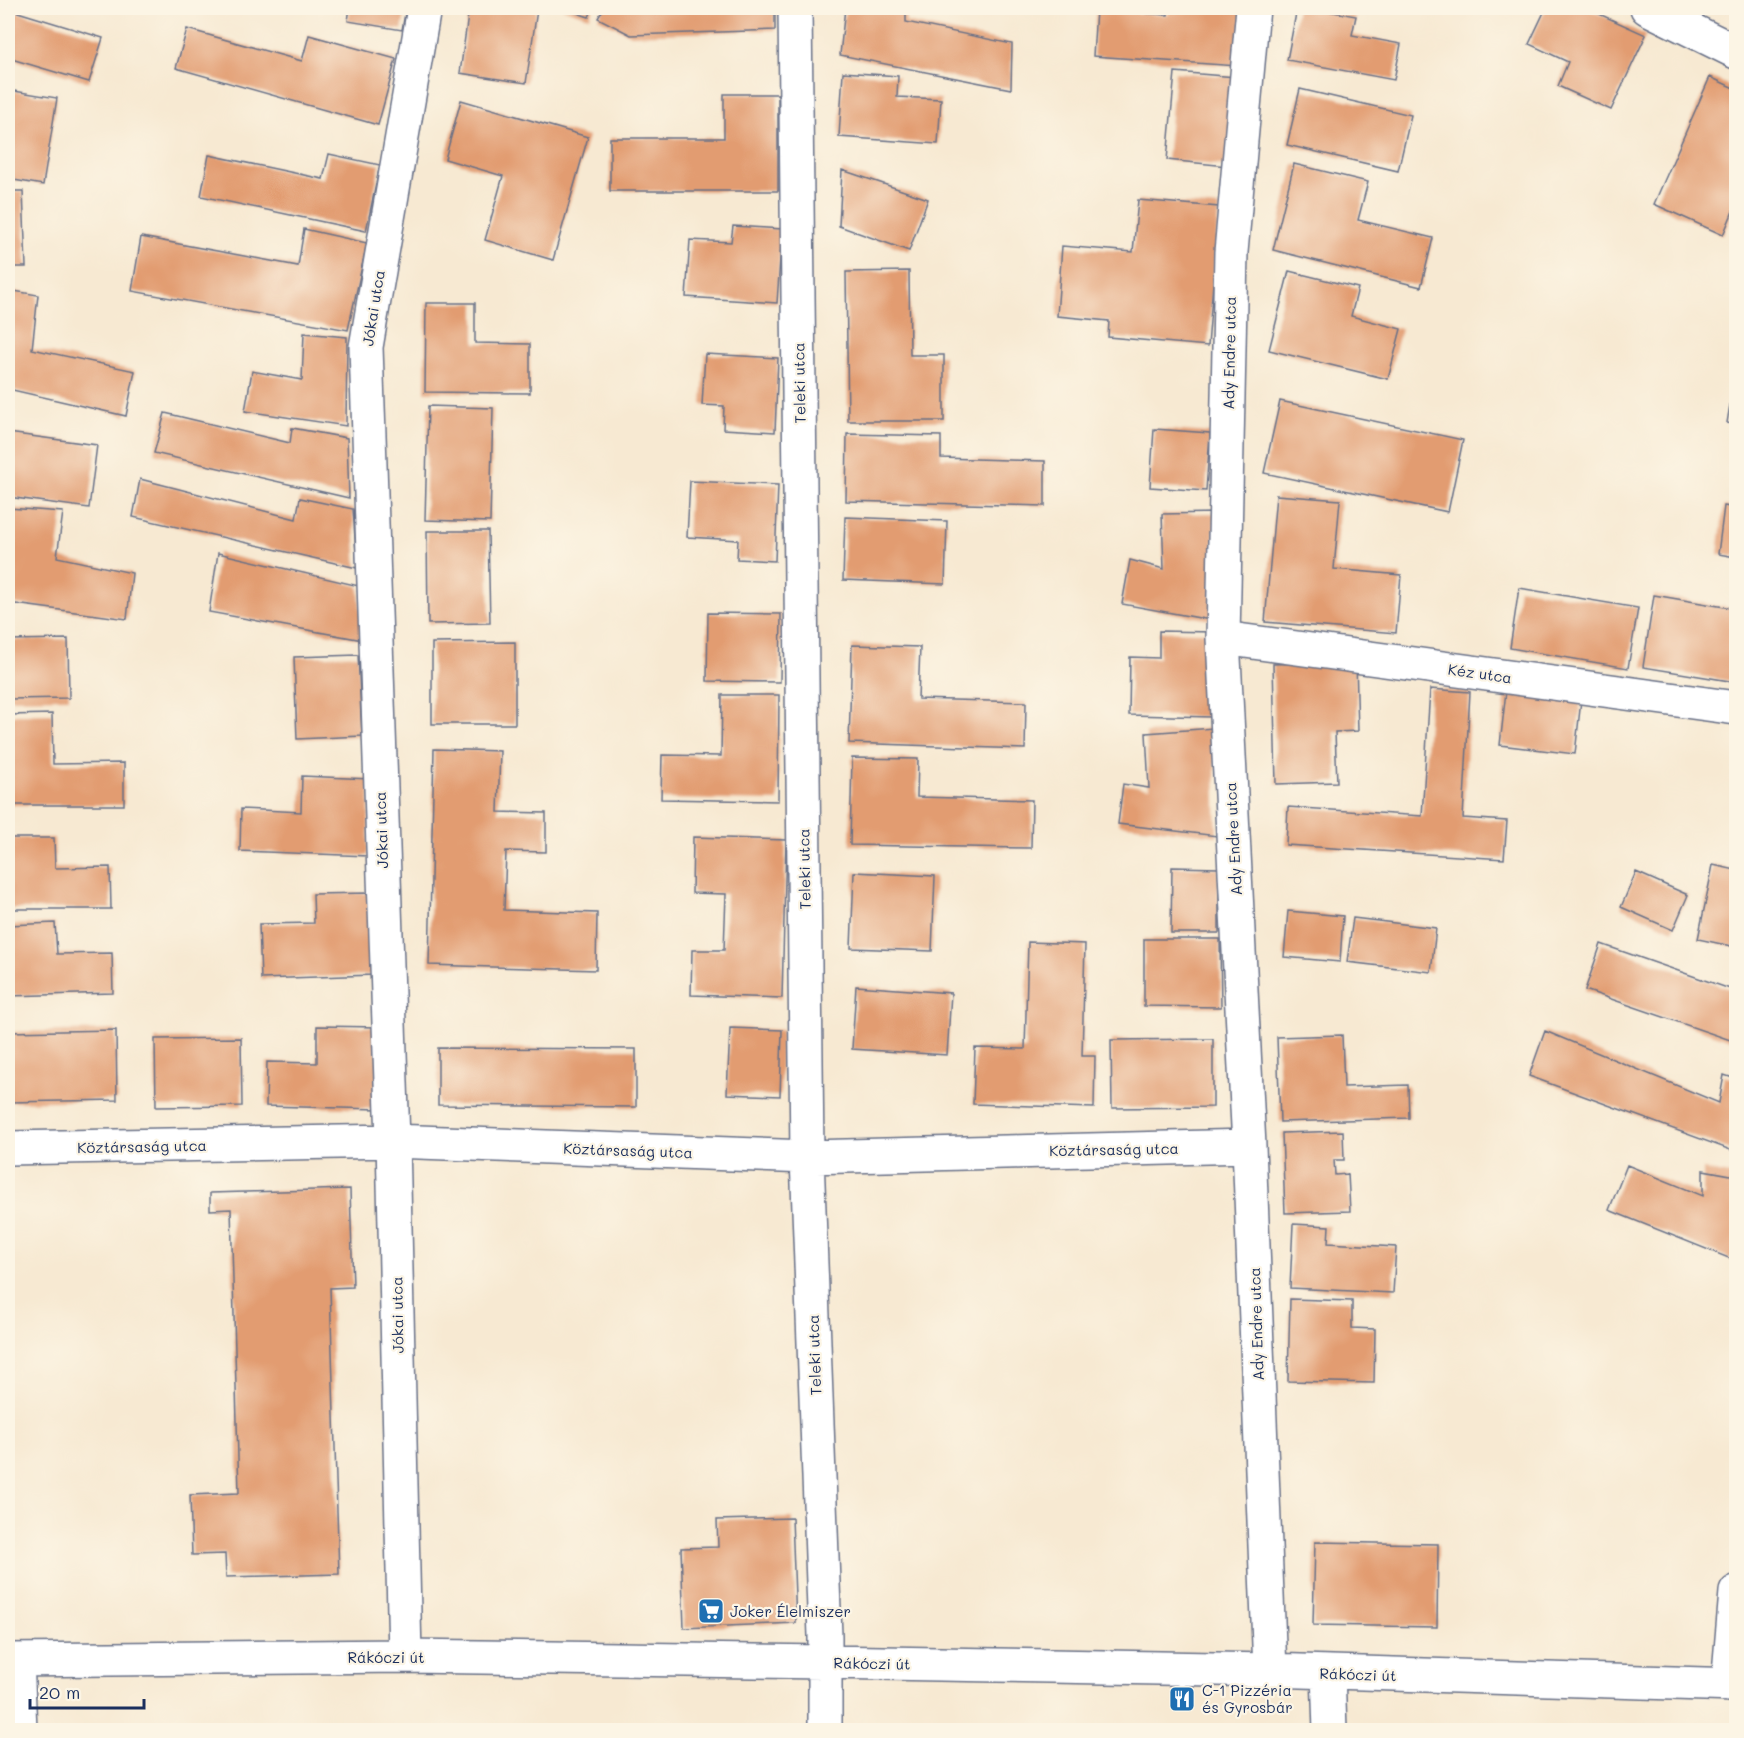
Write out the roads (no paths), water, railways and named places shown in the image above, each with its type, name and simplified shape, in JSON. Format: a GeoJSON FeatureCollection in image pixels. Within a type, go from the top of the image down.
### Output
{"type":"FeatureCollection","features":[{"type":"Feature","properties":{"kind":"street","name":"Jókai utca"},"geometry":{"type":"LineString","coordinates":[[405,1656],[393,1141],[366,347],[424,8]]}},
{"type":"Feature","properties":{"kind":"street","name":"Teleki utca"},"geometry":{"type":"LineString","coordinates":[[795,8],[807,1157],[825,1662],[825,1731]]}},
{"type":"Feature","properties":{"kind":"street","name":"Ady Endre utca"},"geometry":{"type":"LineString","coordinates":[[1253,8],[1232,252],[1223,638],[1249,1146],[1270,1670]]}},
{"type":"Feature","properties":{"kind":"street"},"geometry":{"type":"LineString","coordinates":[[1647,8],[1737,52]]}},
{"type":"Feature","properties":{"kind":"street","name":"Kéz utca"},"geometry":{"type":"LineString","coordinates":[[1223,638],[1737,708]]}},
{"type":"Feature","properties":{"kind":"street","name":"Köztársaság utca"},"geometry":{"type":"LineString","coordinates":[[8,1148],[393,1141],[807,1157],[1249,1146]]}},
{"type":"Feature","properties":{"kind":"street"},"geometry":{"type":"LineString","coordinates":[[1732,1685],[1737,1592]]}},
{"type":"Feature","properties":{"kind":"street","name":"Rákóczi út"},"geometry":{"type":"LineString","coordinates":[[12,1660],[405,1656],[825,1662],[1270,1670],[1732,1685]]}},
{"type":"Feature","properties":{"kind":"street"},"geometry":{"type":"LineString","coordinates":[[12,1660],[20,1731]]}},
{"type":"Feature","properties":{"kind":"street"},"geometry":{"type":"LineString","coordinates":[[1328,1673],[1330,1731]]}},
{"type":"Feature","properties":{"kind":"place","name":"Joker Élelmiszer"},"geometry":{"type":"Point","coordinates":[711,1611]}},
{"type":"Feature","properties":{"kind":"place","name":"C-1 Pizzéria és Gyrosbár"},"geometry":{"type":"Point","coordinates":[1182,1699]}}]}
